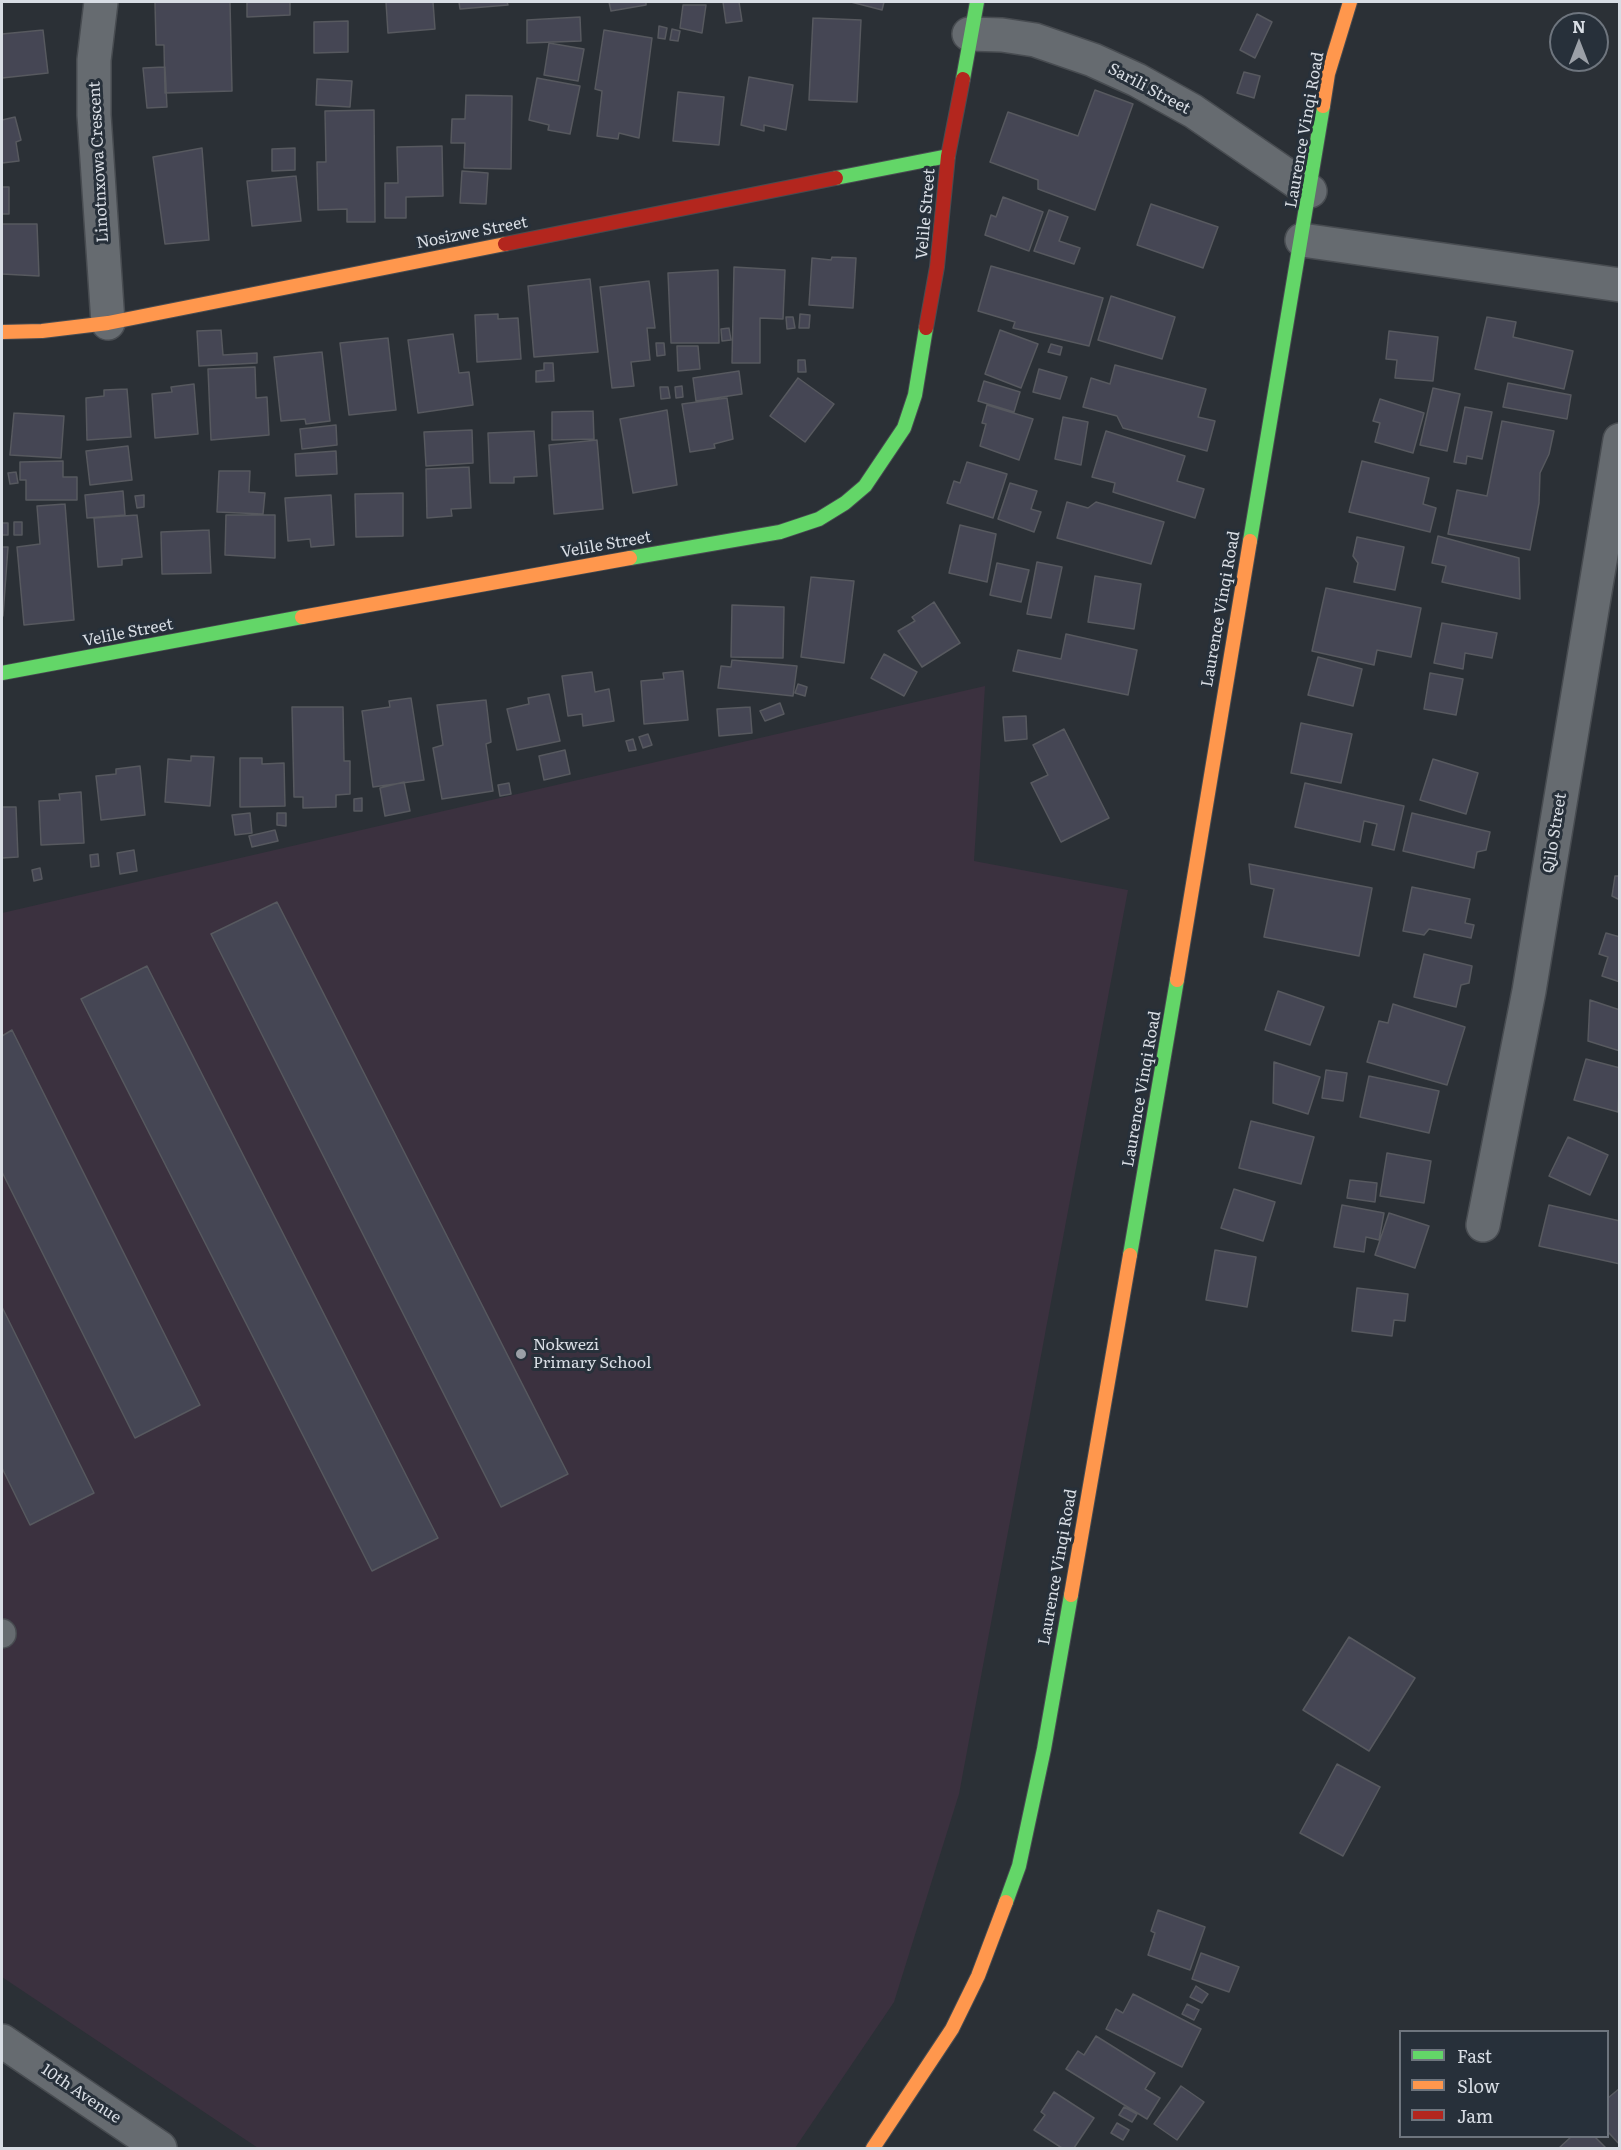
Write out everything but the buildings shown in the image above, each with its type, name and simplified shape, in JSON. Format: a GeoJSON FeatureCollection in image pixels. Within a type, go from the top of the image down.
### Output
{"type":"FeatureCollection","features":[{"type":"Feature","properties":{"kind":"street","name":"Linotnxowa Crescent"},"geometry":{"type":"LineString","coordinates":[[101,2],[94,60],[94,115],[108,323]]}},
{"type":"Feature","properties":{"kind":"street"},"geometry":{"type":"LineString","coordinates":[[948,156],[969,34],[977,2]]}},
{"type":"Feature","properties":{"kind":"street","name":"Laurence Vinqi Road"},"geometry":{"type":"LineString","coordinates":[[873,2148],[952,2029],[978,1976],[1019,1866],[1044,1749],[1154,1120],[1328,74],[1350,2]]}},
{"type":"Feature","properties":{"kind":"street","name":"Sarili Street"},"geometry":{"type":"LineString","coordinates":[[969,34],[1002,35],[1035,40],[1093,60],[1137,80],[1193,111],[1310,192]]}},
{"type":"Feature","properties":{"kind":"street","name":"Nosizwe Street"},"geometry":{"type":"LineString","coordinates":[[2,332],[42,332],[108,323],[948,156]]}},
{"type":"Feature","properties":{"kind":"street","name":"Velile Street"},"geometry":{"type":"LineString","coordinates":[[2,673],[780,532],[819,519],[845,503],[865,486],[904,428],[915,395],[931,309],[948,156]]}},
{"type":"Feature","properties":{"kind":"street"},"geometry":{"type":"LineString","coordinates":[[1302,240],[1620,285]]}},
{"type":"Feature","properties":{"kind":"street","name":"Qilo Street"},"geometry":{"type":"LineString","coordinates":[[1484,1225],[1529,991],[1620,440]]}},
{"type":"Feature","properties":{"kind":"street","name":"10th Avenue"},"geometry":{"type":"LineString","coordinates":[[2,2041],[160,2148]]}},
{"type":"Feature","properties":{"kind":"shaded area","name":"Nokwezi Primary School"},"geometry":{"type":"Polygon","coordinates":[[[985,686],[974,861],[1128,890],[959,1794],[894,2002],[795,2148],[258,2148],[2,1977],[2,913],[985,686]]]}},
{"type":"Feature","properties":{"kind":"traffic: fast"},"geometry":{"type":"LineString","coordinates":[[963,79],[977,2]]}},
{"type":"Feature","properties":{"kind":"traffic: fast"},"geometry":{"type":"LineString","coordinates":[[1250,541],[1323,106]]}},
{"type":"Feature","properties":{"kind":"traffic: fast"},"geometry":{"type":"LineString","coordinates":[[836,178],[948,156]]}},
{"type":"Feature","properties":{"kind":"traffic: fast"},"geometry":{"type":"LineString","coordinates":[[630,558],[780,532],[819,519],[845,503],[865,486],[904,428],[915,395],[926,328]]}},
{"type":"Feature","properties":{"kind":"traffic: fast"},"geometry":{"type":"LineString","coordinates":[[2,673],[302,617]]}},
{"type":"Feature","properties":{"kind":"traffic: fast"},"geometry":{"type":"LineString","coordinates":[[1130,1255],[1177,980]]}},
{"type":"Feature","properties":{"kind":"traffic: fast"},"geometry":{"type":"LineString","coordinates":[[1006,1902],[1019,1866],[1044,1749],[1071,1595]]}},
{"type":"Feature","properties":{"kind":"traffic: slow"},"geometry":{"type":"LineString","coordinates":[[1323,106],[1328,74],[1350,2]]}},
{"type":"Feature","properties":{"kind":"traffic: slow"},"geometry":{"type":"LineString","coordinates":[[2,332],[42,331],[108,323],[505,244]]}},
{"type":"Feature","properties":{"kind":"traffic: slow"},"geometry":{"type":"LineString","coordinates":[[1177,980],[1250,541]]}},
{"type":"Feature","properties":{"kind":"traffic: slow"},"geometry":{"type":"LineString","coordinates":[[302,617],[630,558]]}},
{"type":"Feature","properties":{"kind":"traffic: slow"},"geometry":{"type":"LineString","coordinates":[[1071,1595],[1130,1255]]}},
{"type":"Feature","properties":{"kind":"traffic: slow"},"geometry":{"type":"LineString","coordinates":[[873,2148],[952,2029],[978,1976],[1006,1902]]}},
{"type":"Feature","properties":{"kind":"traffic: jam"},"geometry":{"type":"LineString","coordinates":[[926,328],[937,267],[948,156],[963,79]]}},
{"type":"Feature","properties":{"kind":"traffic: jam"},"geometry":{"type":"LineString","coordinates":[[505,244],[836,178]]}},
{"type":"Feature","properties":{"kind":"place","name":"Nokwezi Primary School"},"geometry":{"type":"Point","coordinates":[521,1354]}}]}
